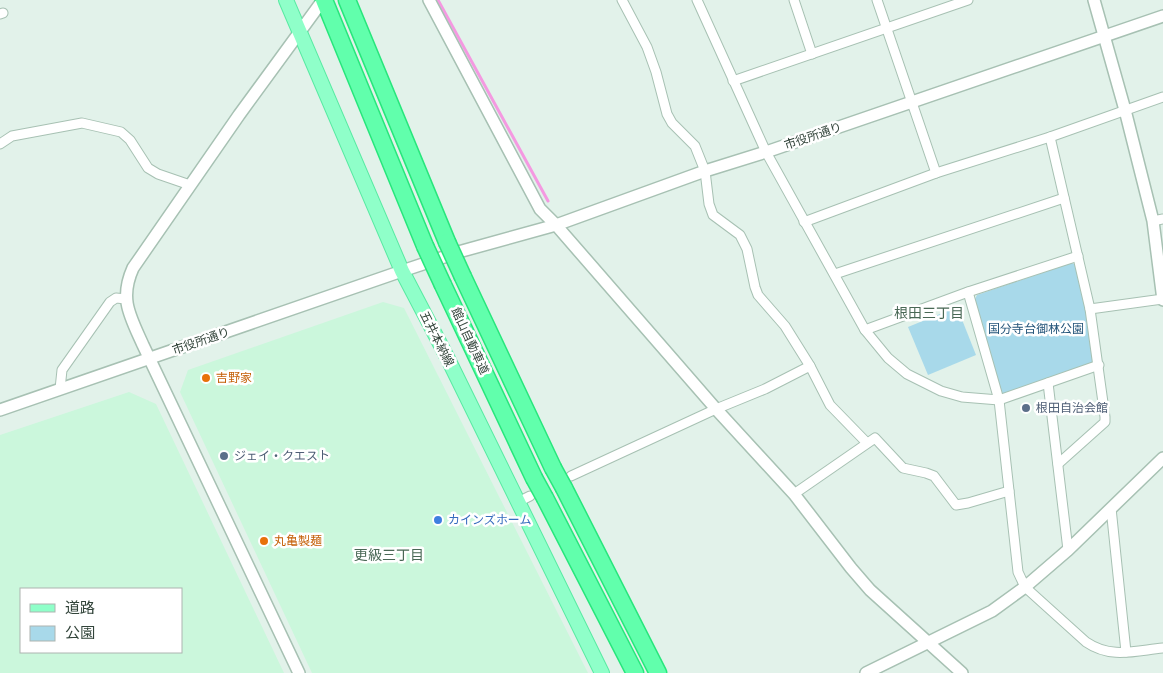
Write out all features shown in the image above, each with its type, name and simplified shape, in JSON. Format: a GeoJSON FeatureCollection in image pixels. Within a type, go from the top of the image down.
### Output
{"type":"FeatureCollection","features":[{"type":"Feature","properties":{"kind":"highway","name":"館山自動車道"},"geometry":{"type":"LineString","coordinates":[[347,0],[463,277],[553,468],[568,482],[658,673]]}},
{"type":"Feature","properties":{"kind":"highway","name":"館山自動車道"},"geometry":{"type":"LineString","coordinates":[[325,3],[425,246],[534,478],[531,499],[635,673]]}},
{"type":"Feature","properties":{"kind":"main road","name":"五井本納線"},"geometry":{"type":"LineString","coordinates":[[286,0],[402,271],[448,359],[531,499],[602,673]]}},
{"type":"Feature","properties":{"kind":"street"},"geometry":{"type":"LineString","coordinates":[[428,0],[540,209],[716,409],[794,494],[870,590],[962,673]]}},
{"type":"Feature","properties":{"kind":"street"},"geometry":{"type":"LineString","coordinates":[[622,0],[647,47],[669,118],[695,146],[705,171],[709,204],[714,215],[740,235],[747,249],[758,295],[785,326],[810,366],[830,405],[867,443]]}},
{"type":"Feature","properties":{"kind":"street"},"geometry":{"type":"LineString","coordinates":[[697,0],[732,82],[766,152],[865,330],[888,358],[918,381],[952,394],[999,400],[1099,365]]}},
{"type":"Feature","properties":{"kind":"street"},"geometry":{"type":"LineString","coordinates":[[794,0],[812,54]]}},
{"type":"Feature","properties":{"kind":"street"},"geometry":{"type":"LineString","coordinates":[[877,0],[936,173]]}},
{"type":"Feature","properties":{"kind":"street"},"geometry":{"type":"LineString","coordinates":[[732,82],[968,0]]}},
{"type":"Feature","properties":{"kind":"street"},"geometry":{"type":"LineString","coordinates":[[1090,309],[1163,300],[1158,220],[1094,0]]}},
{"type":"Feature","properties":{"kind":"street"},"geometry":{"type":"LineString","coordinates":[[299,673],[150,359],[127,309],[126,299],[128,278],[133,268],[299,32],[325,3]]}},
{"type":"Feature","properties":{"kind":"street","name":"市役所通り"},"geometry":{"type":"LineString","coordinates":[[0,410],[402,271],[556,225],[705,171],[766,152],[1163,16]]}},
{"type":"Feature","properties":{"kind":"street"},"geometry":{"type":"LineString","coordinates":[[804,222],[936,173],[1050,137],[1163,97]]}},
{"type":"Feature","properties":{"kind":"street"},"geometry":{"type":"LineString","coordinates":[[0,144],[12,136],[82,123],[121,132],[130,140],[148,168],[158,174],[190,185]]}},
{"type":"Feature","properties":{"kind":"street"},"geometry":{"type":"LineString","coordinates":[[1050,137],[1090,309],[1099,365],[1105,422],[1058,464]]}},
{"type":"Feature","properties":{"kind":"street"},"geometry":{"type":"LineString","coordinates":[[835,274],[1064,198]]}},
{"type":"Feature","properties":{"kind":"street"},"geometry":{"type":"LineString","coordinates":[[865,330],[968,292],[1078,256]]}},
{"type":"Feature","properties":{"kind":"street"},"geometry":{"type":"LineString","coordinates":[[968,292],[999,400],[1018,572],[1025,587],[1096,649],[1112,653],[1163,648]]}},
{"type":"Feature","properties":{"kind":"street"},"geometry":{"type":"LineString","coordinates":[[60,389],[62,370],[110,302],[116,298],[126,299]]}},
{"type":"Feature","properties":{"kind":"street"},"geometry":{"type":"LineString","coordinates":[[568,482],[716,409],[765,389],[810,366]]}},
{"type":"Feature","properties":{"kind":"street"},"geometry":{"type":"LineString","coordinates":[[1048,383],[1068,550]]}},
{"type":"Feature","properties":{"kind":"street"},"geometry":{"type":"LineString","coordinates":[[794,494],[874,438],[903,468],[934,476],[956,505],[1009,491]]}},
{"type":"Feature","properties":{"kind":"street"},"geometry":{"type":"LineString","coordinates":[[866,673],[992,611],[1025,587],[1068,550],[1163,458]]}},
{"type":"Feature","properties":{"kind":"street"},"geometry":{"type":"LineString","coordinates":[[1111,508],[1126,652]]}},
{"type":"Feature","properties":{"kind":"shaded area"},"geometry":{"type":"Polygon","coordinates":[[[383,302],[404,308],[588,673],[312,673],[180,392],[188,370],[383,302]]]}},
{"type":"Feature","properties":{"kind":"shaded area"},"geometry":{"type":"Polygon","coordinates":[[[129,392],[156,404],[284,673],[0,673],[0,435],[129,392]]]}},
{"type":"Feature","properties":{"kind":"green space","name":"国分寺台御林公園"},"geometry":{"type":"Polygon","coordinates":[[[1071,263],[1075,264],[1086,311],[1093,361],[1091,365],[1005,395],[1001,392],[975,299],[977,295],[1071,263]]]}},
{"type":"Feature","properties":{"kind":"green space"},"geometry":{"type":"Polygon","coordinates":[[[957,307],[976,355],[928,375],[908,327],[957,307]]]}},
{"type":"Feature","properties":{"kind":"waterway"},"geometry":{"type":"LineString","coordinates":[[438,0],[548,201]]}},
{"type":"Feature","properties":{"kind":"place","name":"吉野家"},"geometry":{"type":"Point","coordinates":[206,378]}},
{"type":"Feature","properties":{"kind":"place","name":"根田自治会館"},"geometry":{"type":"Point","coordinates":[1026,408]}},
{"type":"Feature","properties":{"kind":"place","name":"ジェイ・クエスト"},"geometry":{"type":"Point","coordinates":[224,456]}},
{"type":"Feature","properties":{"kind":"place","name":"カインズホーム"},"geometry":{"type":"Point","coordinates":[438,520]}},
{"type":"Feature","properties":{"kind":"place","name":"丸亀製麺"},"geometry":{"type":"Point","coordinates":[264,541]}},
{"type":"Feature","properties":{"kind":"district","name":"根田三丁目"},"geometry":{"type":"Point","coordinates":[929,313]}},
{"type":"Feature","properties":{"kind":"district","name":"更級三丁目"},"geometry":{"type":"Point","coordinates":[389,555]}}]}
